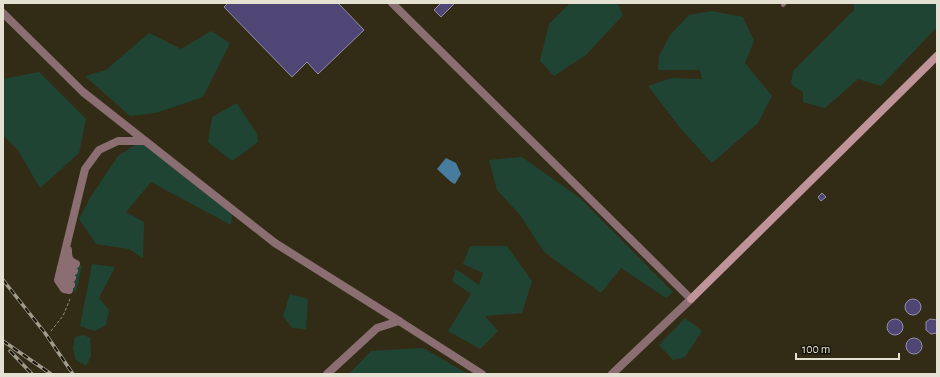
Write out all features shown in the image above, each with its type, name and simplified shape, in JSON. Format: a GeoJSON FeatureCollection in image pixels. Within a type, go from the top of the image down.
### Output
{"type":"FeatureCollection","features":[{"type":"Feature","properties":{"kind":"street"},"geometry":{"type":"LineString","coordinates":[[392,3],[691,299]]}},
{"type":"Feature","properties":{"kind":"street"},"geometry":{"type":"LineString","coordinates":[[3,13],[83,92],[275,243],[482,374]]}},
{"type":"Feature","properties":{"kind":"street"},"geometry":{"type":"LineString","coordinates":[[612,374],[691,299],[937,56]]}},
{"type":"Feature","properties":{"kind":"street"},"geometry":{"type":"LineString","coordinates":[[72,278],[67,280],[61,267],[85,170],[99,150],[118,141],[145,140]]}},
{"type":"Feature","properties":{"kind":"street"},"geometry":{"type":"LineString","coordinates":[[67,243],[68,258],[71,262],[72,278]]}},
{"type":"Feature","properties":{"kind":"street"},"geometry":{"type":"LineString","coordinates":[[61,267],[68,263],[72,278]]}},
{"type":"Feature","properties":{"kind":"street"},"geometry":{"type":"LineString","coordinates":[[327,374],[377,328],[398,321]]}},
{"type":"Feature","properties":{"kind":"path"},"geometry":{"type":"LineString","coordinates":[[52,331],[63,316],[70,299],[72,278]]}},
{"type":"Feature","properties":{"kind":"green space"},"geometry":{"type":"Polygon","coordinates":[[[570,3],[617,3],[623,15],[586,55],[554,76],[540,61],[549,24],[570,3]]]}},
{"type":"Feature","properties":{"kind":"green space"},"geometry":{"type":"Polygon","coordinates":[[[854,3],[937,3],[937,27],[881,86],[858,79],[825,108],[803,102],[803,92],[791,84],[793,71],[854,10],[854,3]]]}},
{"type":"Feature","properties":{"kind":"green space"},"geometry":{"type":"Polygon","coordinates":[[[712,11],[743,17],[754,41],[745,63],[772,96],[758,123],[712,163],[681,129],[648,86],[671,78],[702,79],[700,70],[658,70],[659,56],[670,35],[689,15],[712,11]]]}},
{"type":"Feature","properties":{"kind":"green space"},"geometry":{"type":"Polygon","coordinates":[[[211,31],[230,43],[203,97],[156,113],[130,116],[85,76],[106,70],[149,33],[181,49],[211,31]]]}},
{"type":"Feature","properties":{"kind":"green space"},"geometry":{"type":"Polygon","coordinates":[[[39,72],[86,119],[79,153],[40,188],[18,150],[3,135],[3,79],[39,72]]]}},
{"type":"Feature","properties":{"kind":"green space"},"geometry":{"type":"Polygon","coordinates":[[[237,103],[257,134],[258,142],[232,161],[208,142],[212,117],[237,103]]]}},
{"type":"Feature","properties":{"kind":"green space"},"geometry":{"type":"Polygon","coordinates":[[[141,141],[233,207],[231,225],[151,182],[126,212],[144,222],[143,258],[129,249],[96,244],[79,219],[90,198],[118,156],[141,141]]]}},
{"type":"Feature","properties":{"kind":"green space"},"geometry":{"type":"Polygon","coordinates":[[[522,157],[580,198],[673,292],[666,298],[621,268],[601,293],[544,252],[521,216],[497,190],[489,160],[522,157]]]}},
{"type":"Feature","properties":{"kind":"green space"},"geometry":{"type":"Polygon","coordinates":[[[470,246],[507,246],[532,281],[522,313],[485,316],[498,331],[480,349],[448,331],[471,294],[452,281],[456,269],[479,285],[483,273],[463,264],[470,246]]]}},
{"type":"Feature","properties":{"kind":"green space"},"geometry":{"type":"Polygon","coordinates":[[[92,264],[115,267],[99,298],[109,310],[106,325],[95,331],[80,326],[92,264]]]}},
{"type":"Feature","properties":{"kind":"green space"},"geometry":{"type":"Polygon","coordinates":[[[78,265],[82,266],[76,292],[72,290],[78,265]]]}},
{"type":"Feature","properties":{"kind":"green space"},"geometry":{"type":"Polygon","coordinates":[[[290,294],[308,299],[306,329],[292,328],[283,316],[290,294]]]}},
{"type":"Feature","properties":{"kind":"green space"},"geometry":{"type":"Polygon","coordinates":[[[685,318],[702,331],[685,357],[673,360],[659,345],[685,318]]]}},
{"type":"Feature","properties":{"kind":"green space"},"geometry":{"type":"Polygon","coordinates":[[[84,335],[90,338],[91,356],[86,366],[75,359],[73,348],[75,337],[84,335]]]}},
{"type":"Feature","properties":{"kind":"green space"},"geometry":{"type":"Polygon","coordinates":[[[423,348],[468,374],[349,374],[371,351],[423,348]]]}},
{"type":"Feature","properties":{"kind":"water"},"geometry":{"type":"Polygon","coordinates":[[[446,158],[456,163],[461,174],[455,184],[437,169],[446,158]]]}},
{"type":"Feature","properties":{"kind":"building"},"geometry":{"type":"Polygon","coordinates":[[[228,3],[338,3],[364,30],[318,74],[307,62],[292,77],[224,7],[228,3]]]}},
{"type":"Feature","properties":{"kind":"building"},"geometry":{"type":"Polygon","coordinates":[[[441,3],[455,3],[441,17],[434,10],[441,3]]]}},
{"type":"Feature","properties":{"kind":"building"},"geometry":{"type":"Polygon","coordinates":[[[822,193],[826,197],[821,201],[818,197],[822,193]]]}},
{"type":"Feature","properties":{"kind":"building"},"geometry":{"type":"Polygon","coordinates":[[[913,299],[919,301],[921,307],[919,313],[913,315],[907,313],[905,307],[907,301],[913,299]]]}},
{"type":"Feature","properties":{"kind":"building"},"geometry":{"type":"Polygon","coordinates":[[[895,319],[901,321],[903,327],[901,333],[895,335],[889,333],[887,327],[889,321],[895,319]]]}},
{"type":"Feature","properties":{"kind":"building"},"geometry":{"type":"Polygon","coordinates":[[[930,319],[937,320],[937,333],[931,334],[926,330],[926,322],[930,319]]]}},
{"type":"Feature","properties":{"kind":"building"},"geometry":{"type":"Polygon","coordinates":[[[914,338],[920,340],[922,346],[920,352],[914,354],[908,352],[906,346],[908,340],[914,338]]]}},
{"type":"Feature","properties":{"kind":"railway"},"geometry":{"type":"LineString","coordinates":[[3,280],[45,333],[73,374]]}},
{"type":"Feature","properties":{"kind":"railway"},"geometry":{"type":"LineString","coordinates":[[3,341],[51,374]]}},
{"type":"Feature","properties":{"kind":"railway"},"geometry":{"type":"LineString","coordinates":[[10,351],[32,374]]}}]}
